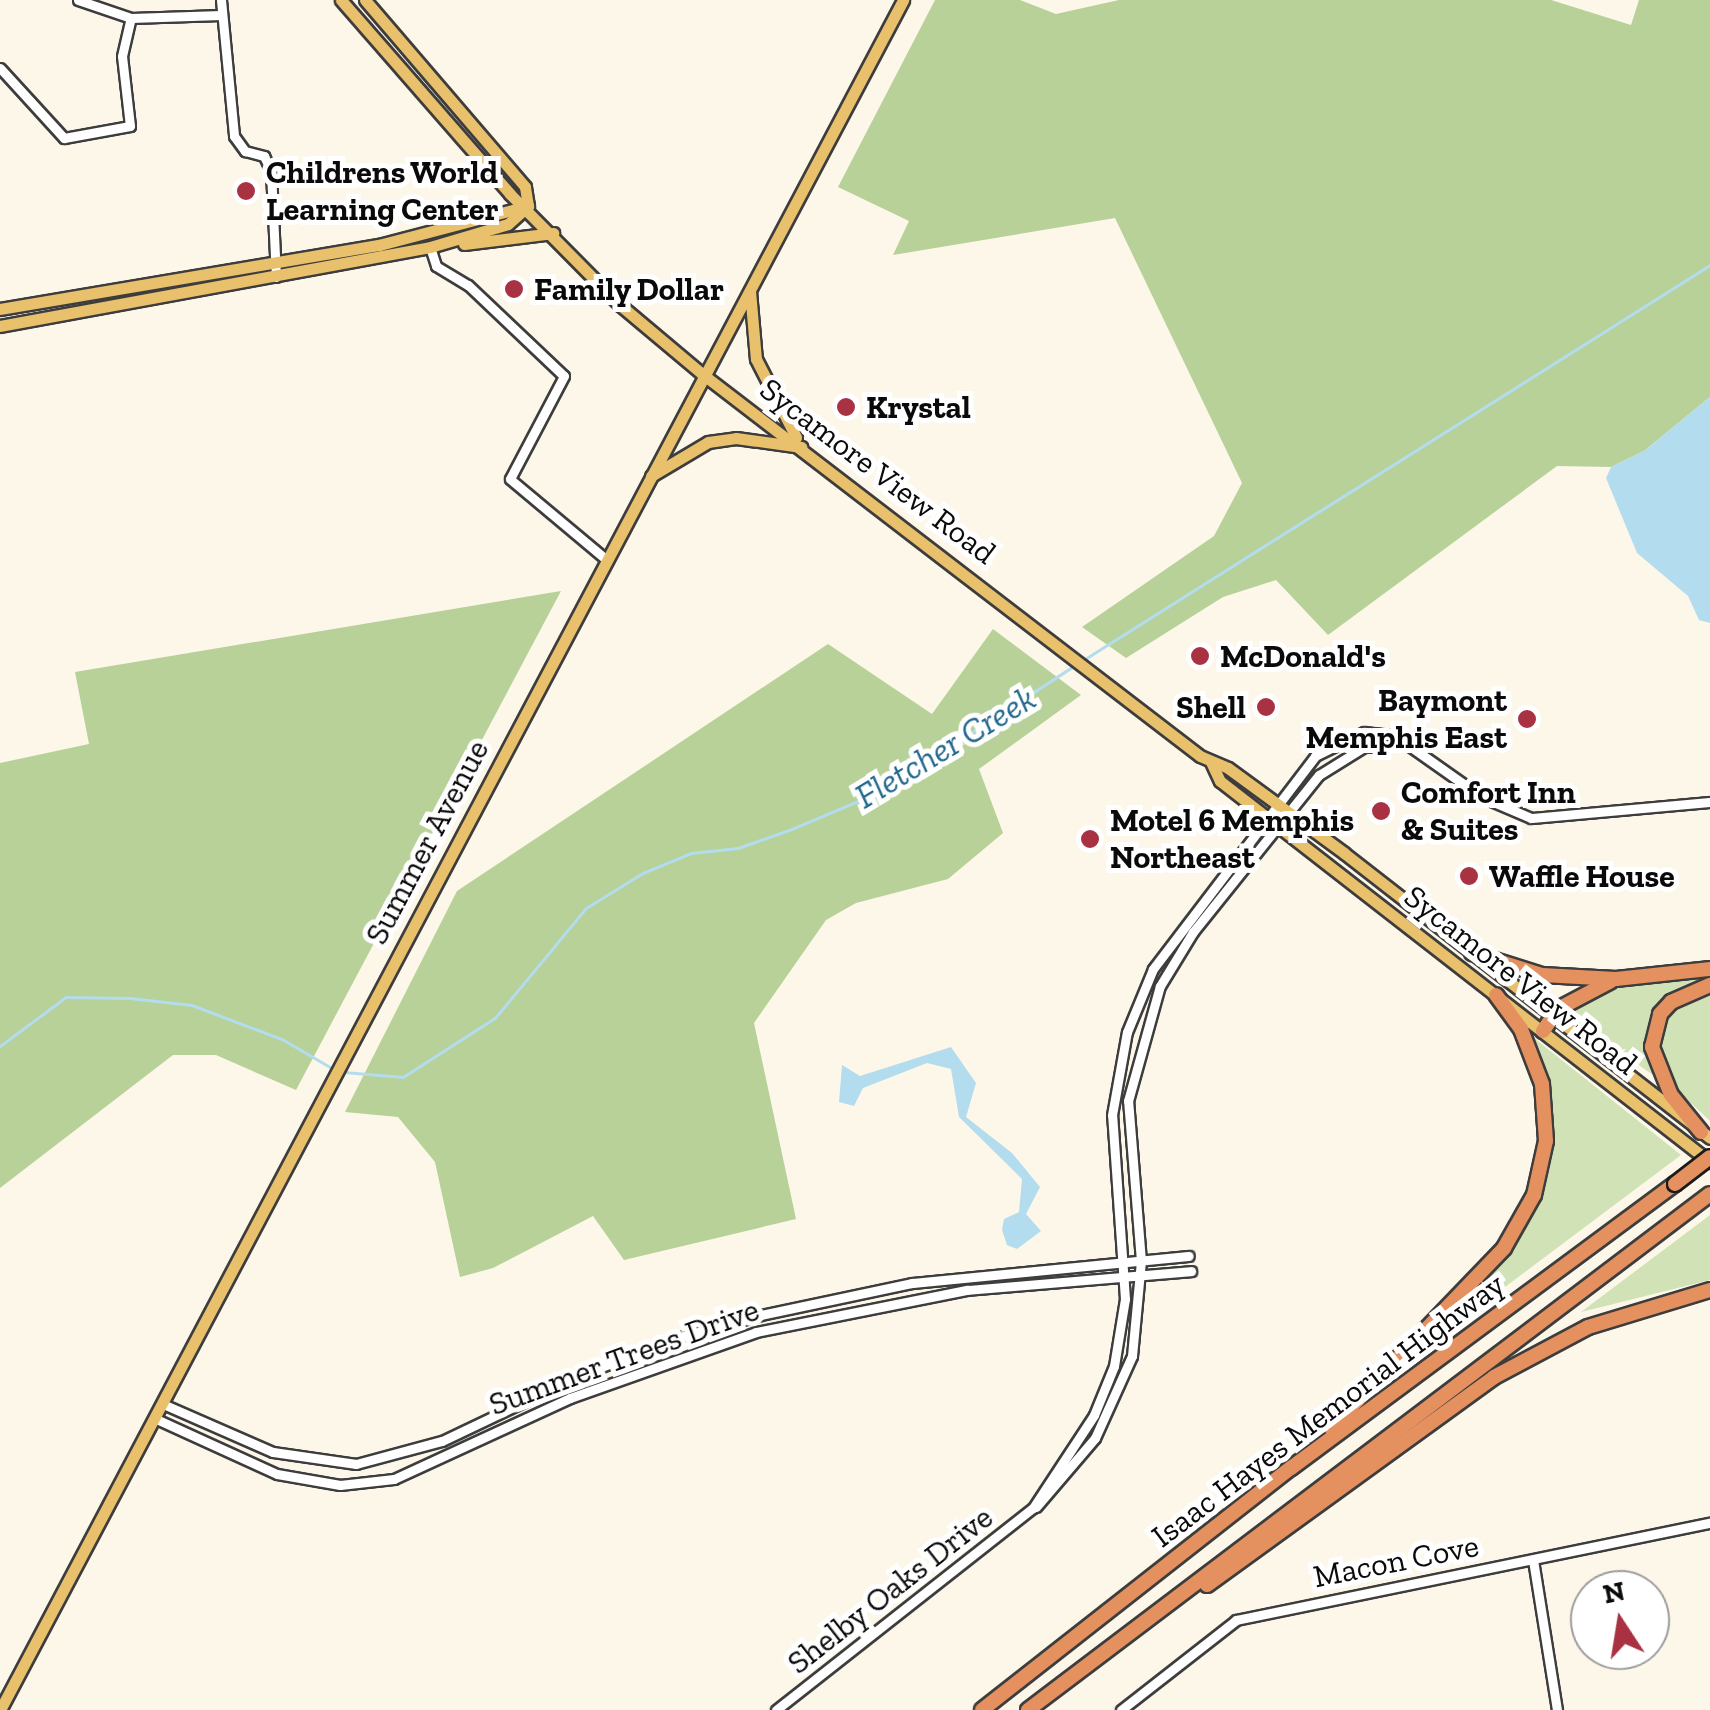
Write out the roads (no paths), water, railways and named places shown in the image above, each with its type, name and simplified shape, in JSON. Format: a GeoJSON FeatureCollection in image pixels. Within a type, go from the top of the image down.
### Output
{"type":"FeatureCollection","features":[{"type":"Feature","properties":{"kind":"highway"},"geometry":{"type":"LineString","coordinates":[[1472,953],[1542,975],[1616,979],[1710,968]]}},
{"type":"Feature","properties":{"kind":"highway"},"geometry":{"type":"LineString","coordinates":[[1543,1031],[1551,1014],[1616,979]]}},
{"type":"Feature","properties":{"kind":"highway"},"geometry":{"type":"LineString","coordinates":[[1706,1135],[1671,1096],[1652,1047],[1670,1002],[1710,984]]}},
{"type":"Feature","properties":{"kind":"highway"},"geometry":{"type":"LineString","coordinates":[[1291,1468],[1504,1248],[1534,1195],[1546,1140],[1542,1084],[1521,1030],[1496,995]]}},
{"type":"Feature","properties":{"kind":"highway","name":"Isaac Hayes Memorial Highway"},"geometry":{"type":"LineString","coordinates":[[982,1710],[1291,1468],[1710,1159]]}},
{"type":"Feature","properties":{"kind":"highway","name":"Isaac Hayes Memorial Highway"},"geometry":{"type":"LineString","coordinates":[[1028,1710],[1707,1196]]}},
{"type":"Feature","properties":{"kind":"highway"},"geometry":{"type":"LineString","coordinates":[[1142,1624],[1222,1576],[1494,1377],[1588,1327],[1710,1290]]}},
{"type":"Feature","properties":{"kind":"main road","name":"Sycamore View Road"},"geometry":{"type":"LineString","coordinates":[[341,0],[510,194],[528,206],[620,305],[701,374],[805,448],[1211,762],[1228,768],[1288,812],[1706,1135]]}},
{"type":"Feature","properties":{"kind":"main road","name":"Sycamore View Road"},"geometry":{"type":"LineString","coordinates":[[365,0],[526,187],[528,206]]}},
{"type":"Feature","properties":{"kind":"main road","name":"Summer Avenue"},"geometry":{"type":"LineString","coordinates":[[0,1710],[607,560],[701,374],[750,290],[903,0]]}},
{"type":"Feature","properties":{"kind":"main road"},"geometry":{"type":"LineString","coordinates":[[0,326],[430,247],[508,224],[528,206]]}},
{"type":"Feature","properties":{"kind":"main road"},"geometry":{"type":"LineString","coordinates":[[0,309],[272,260],[379,245],[528,206]]}},
{"type":"Feature","properties":{"kind":"main road"},"geometry":{"type":"LineString","coordinates":[[450,242],[554,233]]}},
{"type":"Feature","properties":{"kind":"main road"},"geometry":{"type":"LineString","coordinates":[[112,289],[115,306]]}},
{"type":"Feature","properties":{"kind":"main road"},"geometry":{"type":"LineString","coordinates":[[750,290],[756,358],[769,394],[805,448]]}},
{"type":"Feature","properties":{"kind":"main road"},"geometry":{"type":"LineString","coordinates":[[651,476],[708,442],[736,438],[805,448]]}},
{"type":"Feature","properties":{"kind":"main road","name":"Sycamore View Road"},"geometry":{"type":"LineString","coordinates":[[1211,762],[1220,781],[1265,817],[1710,1159]]}},
{"type":"Feature","properties":{"kind":"street"},"geometry":{"type":"LineString","coordinates":[[78,0],[131,18],[221,15]]}},
{"type":"Feature","properties":{"kind":"street"},"geometry":{"type":"LineString","coordinates":[[221,0],[234,136],[244,151],[264,156],[271,171],[272,260],[276,277]]}},
{"type":"Feature","properties":{"kind":"street"},"geometry":{"type":"LineString","coordinates":[[0,68],[64,138],[130,126],[122,56],[131,18]]}},
{"type":"Feature","properties":{"kind":"street"},"geometry":{"type":"LineString","coordinates":[[430,247],[436,266],[468,285],[564,376],[510,479],[607,560]]}},
{"type":"Feature","properties":{"kind":"street","name":"Shelby Oaks Drive"},"geometry":{"type":"LineString","coordinates":[[1034,1508],[1094,1415],[1114,1366],[1125,1262],[1112,1115],[1127,1032],[1153,968],[1315,756],[1340,740],[1364,732],[1394,734],[1482,798],[1531,818],[1710,802]]}},
{"type":"Feature","properties":{"kind":"street","name":"Shelby Oaks Drive"},"geometry":{"type":"LineString","coordinates":[[776,1710],[1034,1508],[1072,1470],[1120,1392],[1132,1356],[1142,1261],[1128,1101],[1143,1032],[1160,986],[1193,932],[1288,812],[1344,754],[1411,745]]}},
{"type":"Feature","properties":{"kind":"street","name":"Summer Trees Drive"},"geometry":{"type":"LineString","coordinates":[[163,1404],[273,1452],[322,1464],[394,1458],[672,1339],[761,1315],[912,1282],[1190,1256]]}},
{"type":"Feature","properties":{"kind":"street","name":"Summer Trees Drive"},"geometry":{"type":"LineString","coordinates":[[154,1418],[277,1474],[340,1486],[394,1478],[501,1428],[756,1332],[967,1290],[1191,1271]]}},
{"type":"Feature","properties":{"kind":"street"},"geometry":{"type":"LineString","coordinates":[[494,1414],[501,1428]]}},
{"type":"Feature","properties":{"kind":"street","name":"Macon Cove"},"geometry":{"type":"LineString","coordinates":[[1121,1710],[1236,1620],[1710,1523]]}},
{"type":"Feature","properties":{"kind":"street"},"geometry":{"type":"LineString","coordinates":[[1533,1560],[1556,1710]]}},
{"type":"Feature","properties":{"kind":"water"},"geometry":{"type":"Polygon","coordinates":[[[1710,397],[1710,623],[1699,620],[1688,596],[1637,553],[1606,478],[1611,467],[1644,451],[1710,397]]]}},
{"type":"Feature","properties":{"kind":"water"},"geometry":{"type":"Polygon","coordinates":[[[951,1047],[976,1083],[966,1117],[1012,1153],[1040,1187],[1026,1214],[1041,1231],[1017,1249],[1007,1245],[1002,1230],[1004,1219],[1019,1212],[1022,1179],[959,1117],[951,1069],[927,1063],[863,1088],[854,1106],[839,1102],[842,1065],[860,1076],[951,1047]]]}},
{"type":"Feature","properties":{"kind":"waterway","name":"Fletcher Creek"},"geometry":{"type":"LineString","coordinates":[[1085,659],[1710,265]]}},
{"type":"Feature","properties":{"kind":"waterway","name":"Fletcher Creek"},"geometry":{"type":"LineString","coordinates":[[344,1072],[403,1077],[495,1018],[586,908],[643,873],[691,853],[738,848],[882,791],[1074,666]]}},
{"type":"Feature","properties":{"kind":"waterway","name":"Fletcher Creek"},"geometry":{"type":"LineString","coordinates":[[0,1046],[66,997],[130,998],[192,1005],[284,1040],[332,1068]]}},
{"type":"Feature","properties":{"kind":"place","name":"Childrens World Learning Center"},"geometry":{"type":"Point","coordinates":[246,191]}},
{"type":"Feature","properties":{"kind":"place","name":"Family Dollar"},"geometry":{"type":"Point","coordinates":[514,289]}},
{"type":"Feature","properties":{"kind":"place","name":"Krystal"},"geometry":{"type":"Point","coordinates":[846,407]}},
{"type":"Feature","properties":{"kind":"place","name":"McDonald's"},"geometry":{"type":"Point","coordinates":[1200,656]}},
{"type":"Feature","properties":{"kind":"place","name":"Shell"},"geometry":{"type":"Point","coordinates":[1266,707]}},
{"type":"Feature","properties":{"kind":"place","name":"Baymont Memphis East"},"geometry":{"type":"Point","coordinates":[1527,719]}},
{"type":"Feature","properties":{"kind":"place","name":"Comfort Inn & Suites"},"geometry":{"type":"Point","coordinates":[1381,811]}},
{"type":"Feature","properties":{"kind":"place","name":"Motel 6 Memphis Northeast"},"geometry":{"type":"Point","coordinates":[1090,839]}},
{"type":"Feature","properties":{"kind":"place","name":"Waffle House"},"geometry":{"type":"Point","coordinates":[1469,876]}}]}
